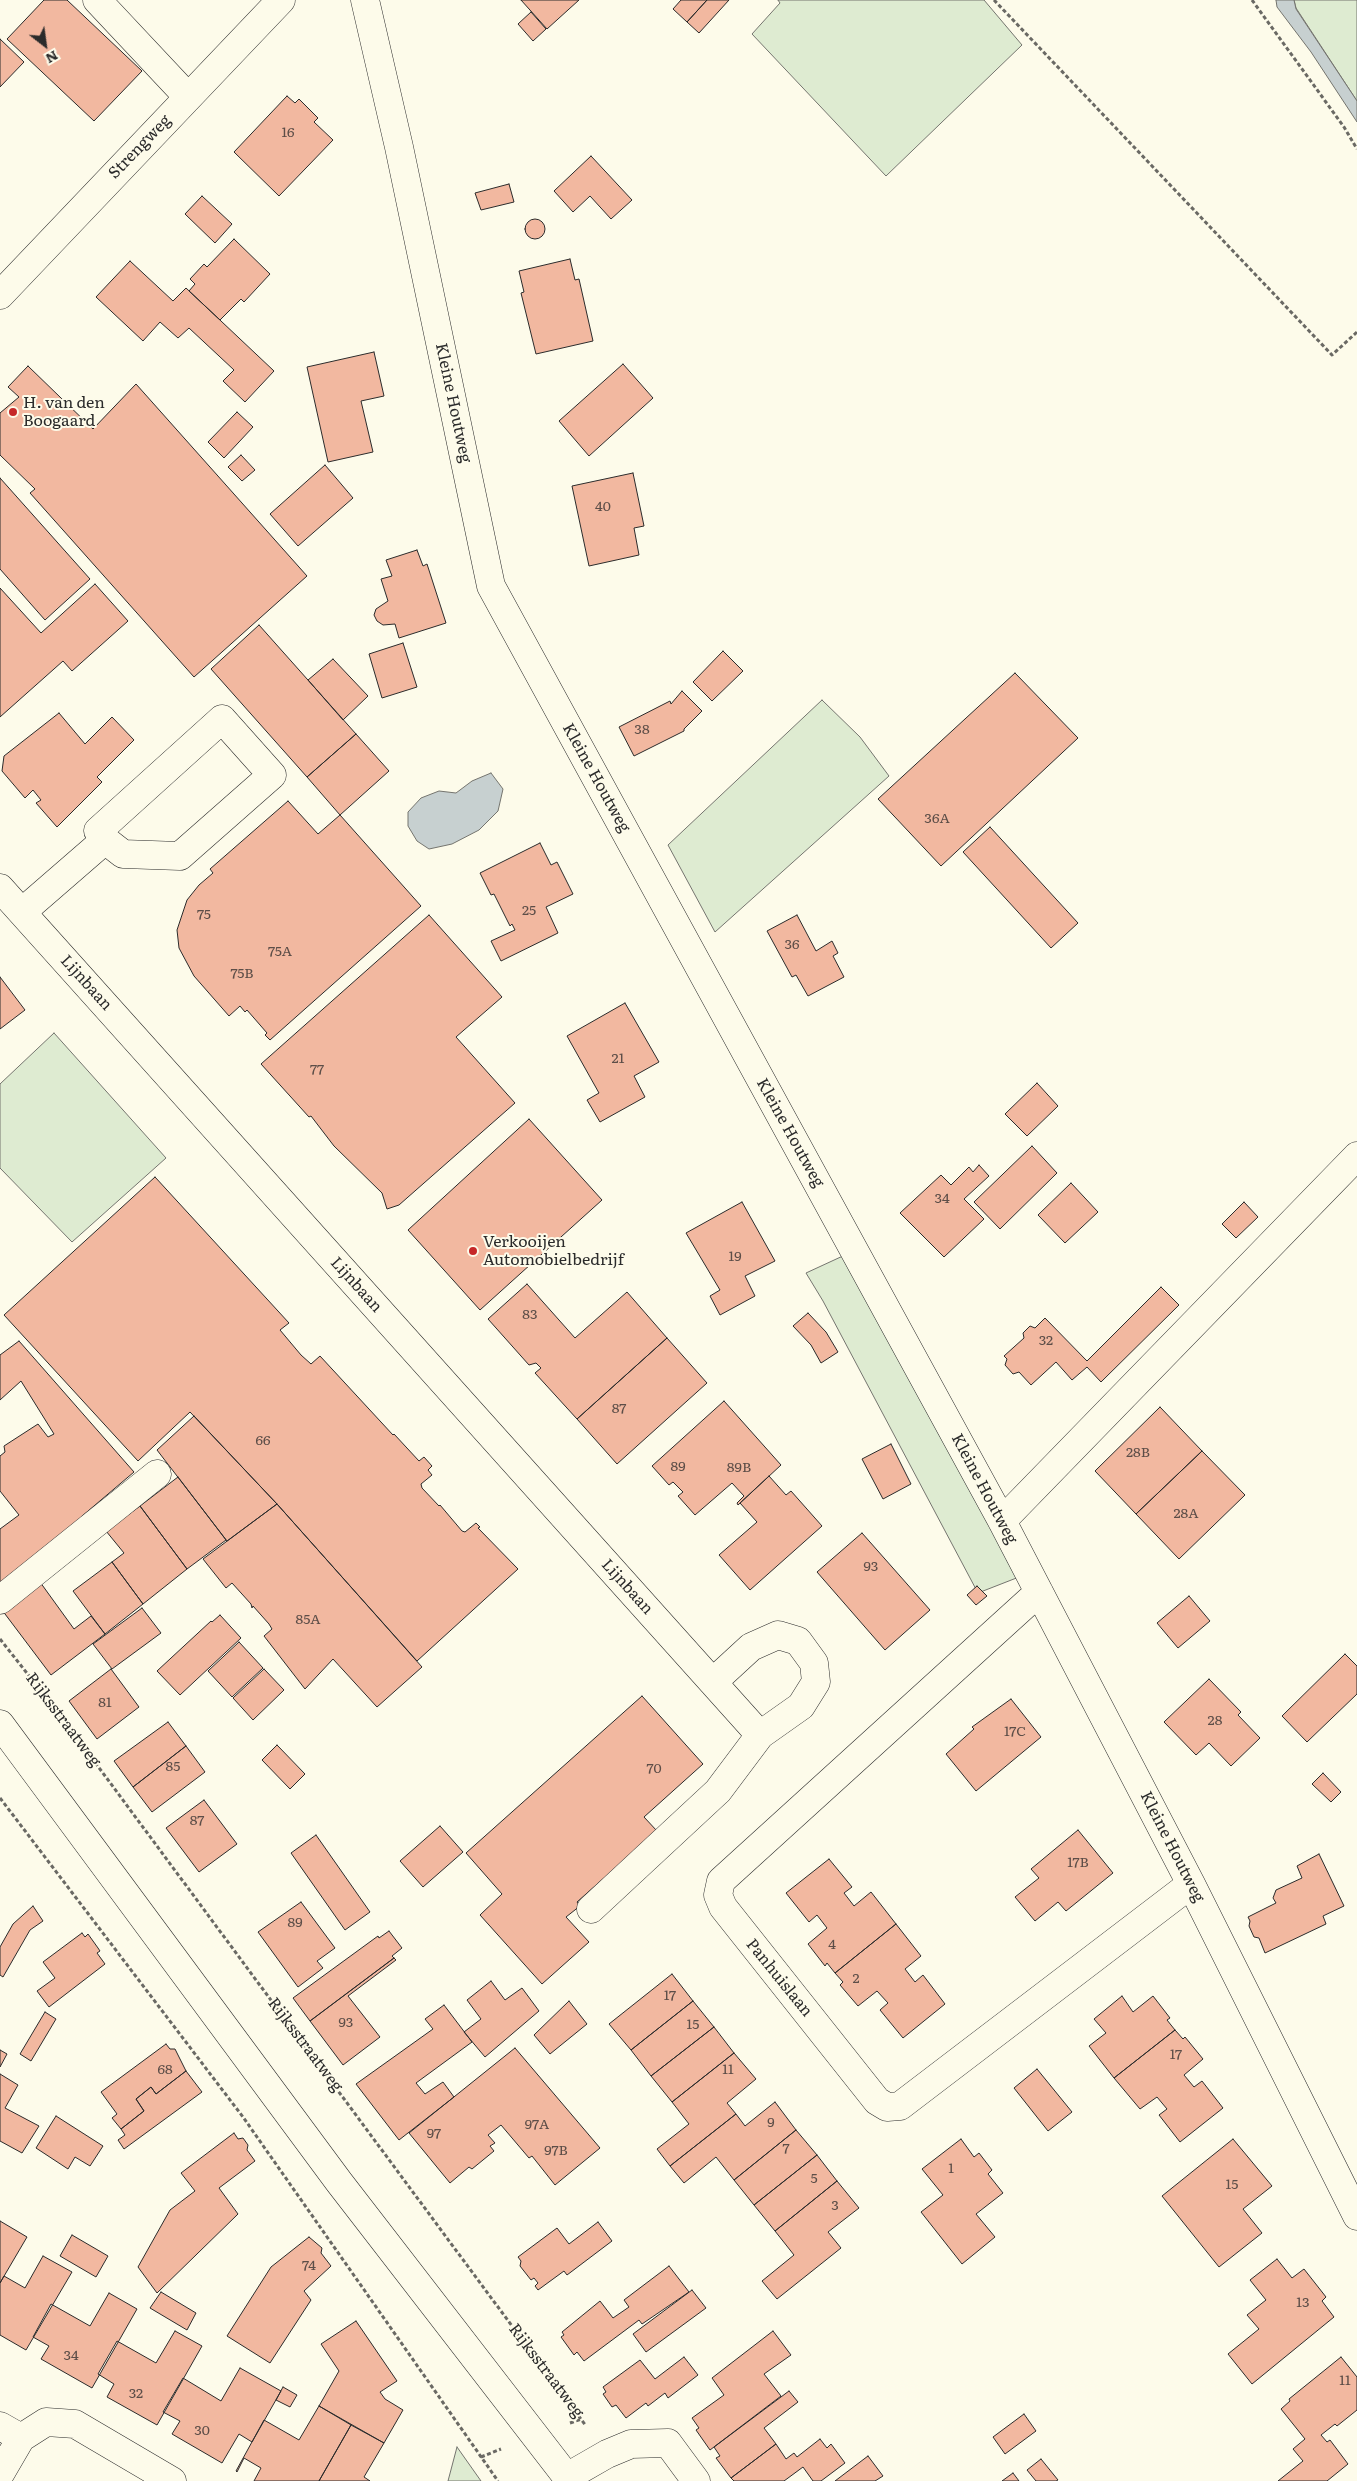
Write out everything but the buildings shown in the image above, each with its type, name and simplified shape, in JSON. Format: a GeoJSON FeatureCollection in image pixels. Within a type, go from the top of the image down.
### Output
{"type":"FeatureCollection","features":[{"type":"Feature","properties":{"kind":"street"},"geometry":{"type":"LineString","coordinates":[[97,0],[188,97]]}},
{"type":"Feature","properties":{"kind":"street","name":"Strengweg"},"geometry":{"type":"LineString","coordinates":[[0,295],[281,0]]}},
{"type":"Feature","properties":{"kind":"street","name":"Kleine Houtweg"},"geometry":{"type":"LineString","coordinates":[[365,0],[399,146],[491,586],[1002,1521],[1191,1884],[1357,2216]]}},
{"type":"Feature","properties":{"kind":"street"},"geometry":{"type":"LineString","coordinates":[[222,719],[272,775],[180,856],[122,854],[105,840],[98,831],[222,719]]}},
{"type":"Feature","properties":{"kind":"street"},"geometry":{"type":"LineString","coordinates":[[22,912],[105,840]]}},
{"type":"Feature","properties":{"kind":"street","name":"Lijnbaan"},"geometry":{"type":"LineString","coordinates":[[0,888],[760,1735]]}},
{"type":"Feature","properties":{"kind":"street"},"geometry":{"type":"LineString","coordinates":[[1002,1521],[1357,1156]]}},
{"type":"Feature","properties":{"kind":"street"},"geometry":{"type":"LineString","coordinates":[[0,1600],[157,1474]]}},
{"type":"Feature","properties":{"kind":"street","name":"Panhuislaan"},"geometry":{"type":"LineString","coordinates":[[1039,1592],[722,1881],[718,1895],[723,1907],[877,2101],[887,2107],[900,2106],[1191,1884]]}},
{"type":"Feature","properties":{"kind":"street"},"geometry":{"type":"LineString","coordinates":[[591,1909],[718,1791],[760,1735],[801,1706],[816,1682],[814,1663],[798,1641],[778,1635],[751,1647],[712,1682]]}},
{"type":"Feature","properties":{"kind":"street"},"geometry":{"type":"LineString","coordinates":[[0,1724],[339,2182],[569,2479],[607,2454],[631,2444],[668,2443],[696,2481]]}},
{"type":"Feature","properties":{"kind":"street"},"geometry":{"type":"LineString","coordinates":[[0,2474],[11,2432],[46,2422],[75,2424],[172,2481]]}},
{"type":"Feature","properties":{"kind":"path"},"geometry":{"type":"LineString","coordinates":[[994,0],[1332,355],[1357,332]]}},
{"type":"Feature","properties":{"kind":"path"},"geometry":{"type":"LineString","coordinates":[[1252,0],[1344,127],[1357,149]]}},
{"type":"Feature","properties":{"kind":"path","name":"Rijksstraatweg"},"geometry":{"type":"LineString","coordinates":[[0,1639],[60,1715],[607,2454]]}},
{"type":"Feature","properties":{"kind":"path"},"geometry":{"type":"LineString","coordinates":[[0,1798],[243,2116],[498,2481]]}},
{"type":"Feature","properties":{"kind":"green space"},"geometry":{"type":"Polygon","coordinates":[[[778,0],[984,0],[1022,45],[886,176],[752,34],[780,3],[778,0]]]}},
{"type":"Feature","properties":{"kind":"green space"},"geometry":{"type":"Polygon","coordinates":[[[1294,0],[1357,0],[1357,101],[1296,8],[1294,0]]]}},
{"type":"Feature","properties":{"kind":"green space"},"geometry":{"type":"Polygon","coordinates":[[[822,700],[860,737],[889,776],[715,932],[668,845],[822,700]]]}},
{"type":"Feature","properties":{"kind":"green space"},"geometry":{"type":"Polygon","coordinates":[[[54,1033],[166,1158],[72,1242],[0,1168],[0,1084],[54,1033]]]}},
{"type":"Feature","properties":{"kind":"green space"},"geometry":{"type":"Polygon","coordinates":[[[845,1255],[1019,1577],[978,1593],[823,1301],[806,1273],[845,1255]]]}},
{"type":"Feature","properties":{"kind":"green space"},"geometry":{"type":"Polygon","coordinates":[[[457,2447],[481,2481],[448,2481],[457,2447]]]}},
{"type":"Feature","properties":{"kind":"shaded area"},"geometry":{"type":"Polygon","coordinates":[[[1276,0],[1294,0],[1296,9],[1357,101],[1357,122],[1311,52],[1277,7],[1276,0]]]}},
{"type":"Feature","properties":{"kind":"shaded area"},"geometry":{"type":"Polygon","coordinates":[[[491,773],[503,789],[498,811],[479,830],[452,844],[429,849],[417,841],[408,826],[408,812],[421,798],[439,791],[456,793],[472,781],[491,773]]]}},
{"type":"Feature","properties":{"kind":"place","name":"H. van den Boogaard"},"geometry":{"type":"Point","coordinates":[13,412]}},
{"type":"Feature","properties":{"kind":"place","name":"Verkooijen Automobielbedrijf"},"geometry":{"type":"Point","coordinates":[473,1251]}}]}
